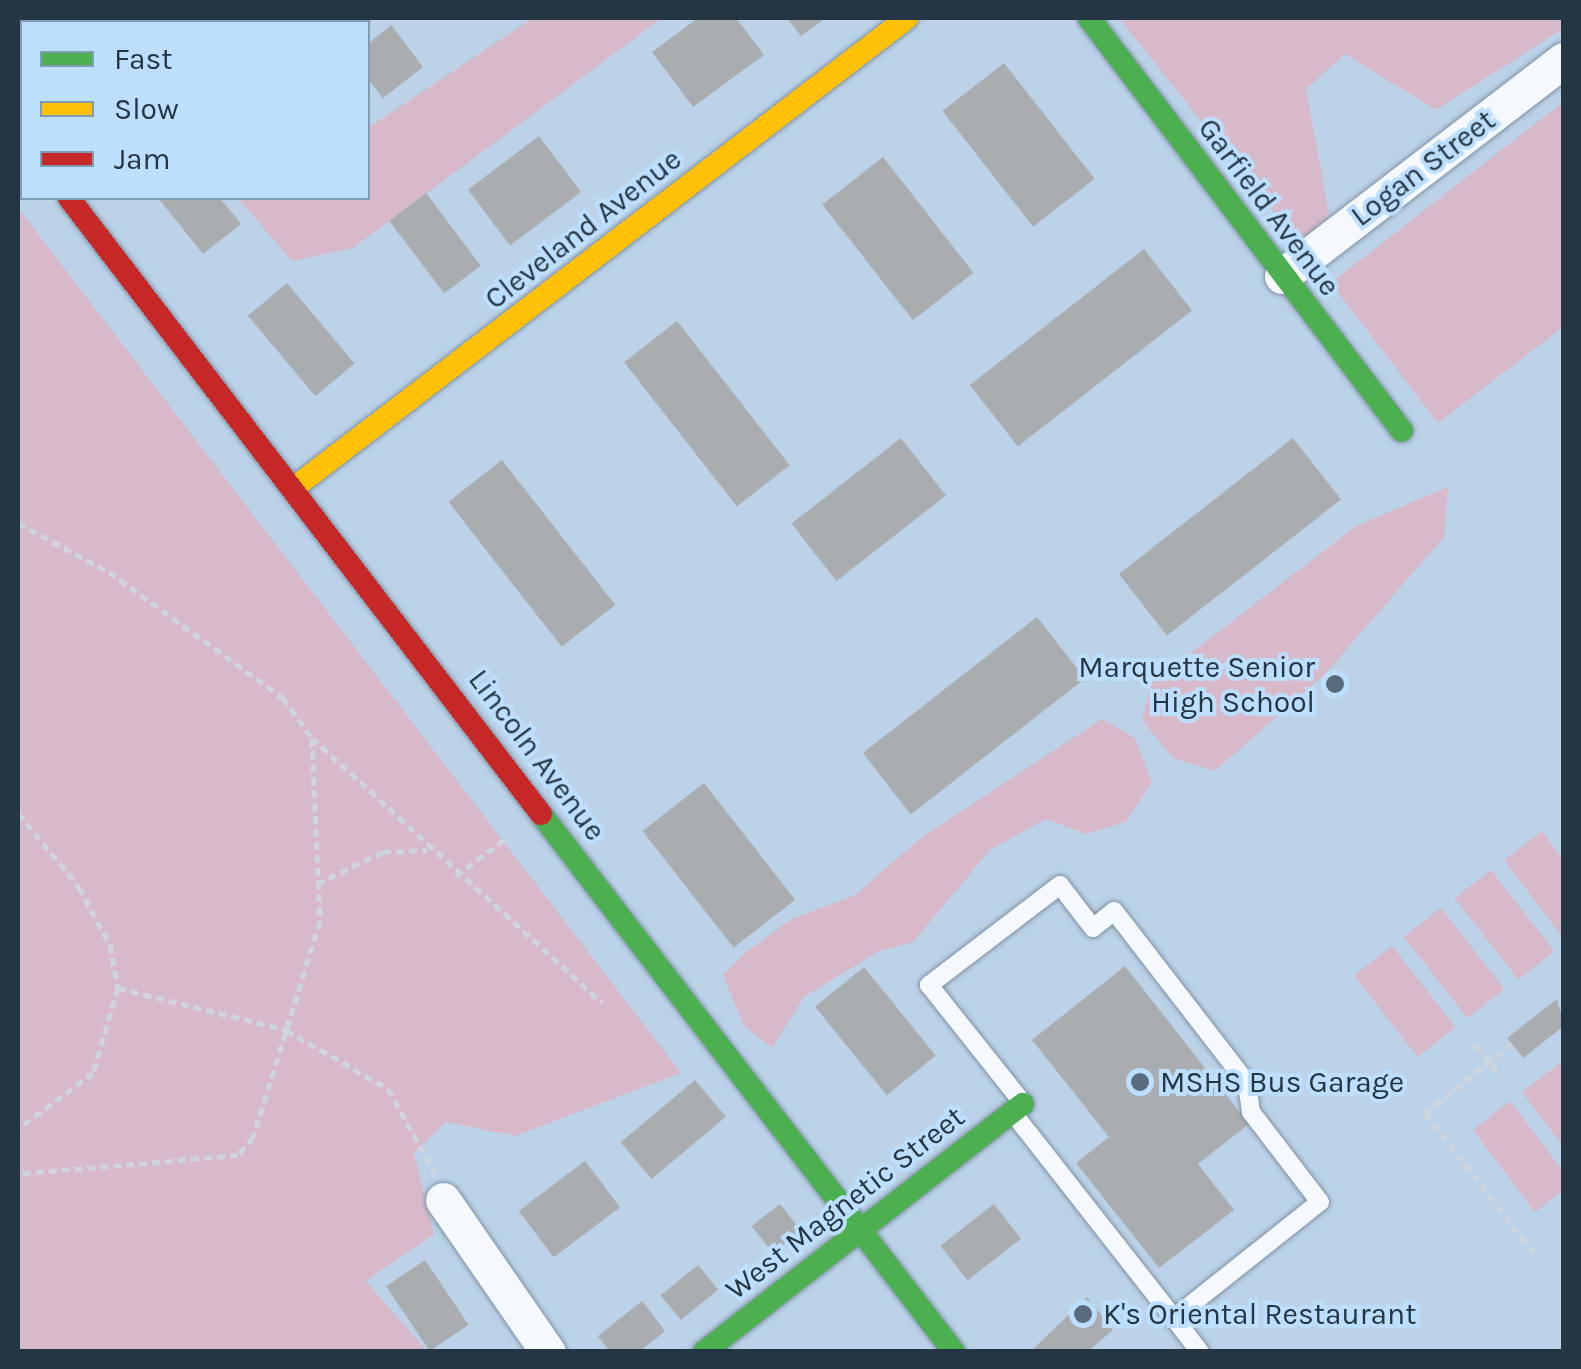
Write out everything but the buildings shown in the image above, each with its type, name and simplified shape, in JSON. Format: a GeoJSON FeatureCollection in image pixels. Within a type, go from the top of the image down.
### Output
{"type":"FeatureCollection","features":[{"type":"Feature","properties":{"kind":"street","name":"Cleveland Avenue"},"geometry":{"type":"LineString","coordinates":[[295,487],[907,18]]}},
{"type":"Feature","properties":{"kind":"street","name":"Garfield Avenue"},"geometry":{"type":"LineString","coordinates":[[1088,18],[1402,431]]}},
{"type":"Feature","properties":{"kind":"street","name":"Logan Street"},"geometry":{"type":"LineString","coordinates":[[1282,276],[1564,60]]}},
{"type":"Feature","properties":{"kind":"street","name":"Lincoln Avenue"},"geometry":{"type":"LineString","coordinates":[[71,200],[295,487],[954,1352]]}},
{"type":"Feature","properties":{"kind":"street","name":"West Magnetic Street"},"geometry":{"type":"LineString","coordinates":[[704,1352],[1018,1108]]}},
{"type":"Feature","properties":{"kind":"street"},"geometry":{"type":"LineString","coordinates":[[443,1200],[548,1352]]}},
{"type":"Feature","properties":{"kind":"lane"},"geometry":{"type":"LineString","coordinates":[[1174,1318],[1320,1202],[1251,1112],[1248,1082],[1114,911],[1094,928],[1060,884],[929,985],[1018,1108],[1174,1318],[1200,1352]]}},
{"type":"Feature","properties":{"kind":"path"},"geometry":{"type":"LineString","coordinates":[[18,523],[223,650],[283,698],[312,738],[427,850],[602,1003]]}},
{"type":"Feature","properties":{"kind":"path"},"geometry":{"type":"LineString","coordinates":[[18,1174],[238,1155],[253,1137],[320,921],[312,738]]}},
{"type":"Feature","properties":{"kind":"path"},"geometry":{"type":"LineString","coordinates":[[18,812],[78,887],[110,945],[118,988],[93,1073],[18,1128]]}},
{"type":"Feature","properties":{"kind":"path"},"geometry":{"type":"LineString","coordinates":[[456,876],[509,836]]}},
{"type":"Feature","properties":{"kind":"path"},"geometry":{"type":"LineString","coordinates":[[318,884],[383,852],[427,850]]}},
{"type":"Feature","properties":{"kind":"path"},"geometry":{"type":"LineString","coordinates":[[118,988],[286,1030],[388,1089],[430,1152],[443,1200]]}},
{"type":"Feature","properties":{"kind":"path"},"geometry":{"type":"LineString","coordinates":[[1476,1044],[1501,1076]]}},
{"type":"Feature","properties":{"kind":"path"},"geometry":{"type":"LineString","coordinates":[[1512,1044],[1425,1113],[1535,1255]]}},
{"type":"Feature","properties":{"kind":"shaded area"},"geometry":{"type":"Polygon","coordinates":[[[533,18],[662,18],[353,248],[292,261],[240,200],[370,200],[370,127],[533,18]]]}},
{"type":"Feature","properties":{"kind":"shaded area"},"geometry":{"type":"Polygon","coordinates":[[[1119,18],[1563,18],[1564,28],[1436,110],[1345,54],[1306,89],[1329,214],[1301,246],[1119,18]]]}},
{"type":"Feature","properties":{"kind":"shaded area"},"geometry":{"type":"Polygon","coordinates":[[[1563,102],[1563,327],[1438,423],[1331,283],[1563,102]]]}},
{"type":"Feature","properties":{"kind":"shaded area"},"geometry":{"type":"Polygon","coordinates":[[[18,208],[681,1073],[515,1136],[446,1122],[414,1153],[434,1234],[366,1281],[427,1351],[18,1351],[18,208]]]}},
{"type":"Feature","properties":{"kind":"shaded area"},"geometry":{"type":"Polygon","coordinates":[[[1448,487],[1444,537],[1326,673],[1215,771],[1173,758],[1142,720],[1152,683],[1356,526],[1448,487]]]}},
{"type":"Feature","properties":{"kind":"shaded area"},"geometry":{"type":"Polygon","coordinates":[[[1102,719],[1135,738],[1152,782],[1126,822],[1086,834],[1046,819],[990,850],[913,942],[879,951],[804,997],[772,1048],[744,1026],[723,975],[746,952],[792,919],[855,895],[922,837],[1102,719]]]}},
{"type":"Feature","properties":{"kind":"shaded area"},"geometry":{"type":"Polygon","coordinates":[[[1542,831],[1563,860],[1563,938],[1504,860],[1542,831]]]}},
{"type":"Feature","properties":{"kind":"shaded area"},"geometry":{"type":"Polygon","coordinates":[[[1491,870],[1554,951],[1518,979],[1455,898],[1491,870]]]}},
{"type":"Feature","properties":{"kind":"shaded area"},"geometry":{"type":"Polygon","coordinates":[[[1441,908],[1504,989],[1467,1018],[1404,937],[1441,908]]]}},
{"type":"Feature","properties":{"kind":"shaded area"},"geometry":{"type":"Polygon","coordinates":[[[1392,946],[1455,1027],[1418,1057],[1354,976],[1392,946]]]}},
{"type":"Feature","properties":{"kind":"shaded area"},"geometry":{"type":"Polygon","coordinates":[[[1560,1063],[1564,1067],[1563,1146],[1522,1092],[1560,1063]]]}},
{"type":"Feature","properties":{"kind":"shaded area"},"geometry":{"type":"Polygon","coordinates":[[[1510,1101],[1563,1171],[1563,1190],[1535,1212],[1473,1130],[1510,1101]]]}},
{"type":"Feature","properties":{"kind":"traffic: fast"},"geometry":{"type":"LineString","coordinates":[[1089,18],[1402,431]]}},
{"type":"Feature","properties":{"kind":"traffic: fast"},"geometry":{"type":"LineString","coordinates":[[541,814],[954,1352]]}},
{"type":"Feature","properties":{"kind":"traffic: fast"},"geometry":{"type":"LineString","coordinates":[[704,1352],[1023,1104]]}},
{"type":"Feature","properties":{"kind":"traffic: slow"},"geometry":{"type":"LineString","coordinates":[[295,487],[907,18]]}},
{"type":"Feature","properties":{"kind":"traffic: slow"},"geometry":{"type":"LineString","coordinates":[[18,131],[20,134]]}},
{"type":"Feature","properties":{"kind":"traffic: jam"},"geometry":{"type":"LineString","coordinates":[[71,200],[541,814]]}},
{"type":"Feature","properties":{"kind":"place","name":"Marquette Senior High School"},"geometry":{"type":"Point","coordinates":[1335,684]}},
{"type":"Feature","properties":{"kind":"place","name":"MSHS Bus Garage"},"geometry":{"type":"Point","coordinates":[1140,1082]}},
{"type":"Feature","properties":{"kind":"place","name":"K's Oriental Restaurant"},"geometry":{"type":"Point","coordinates":[1083,1314]}}]}
